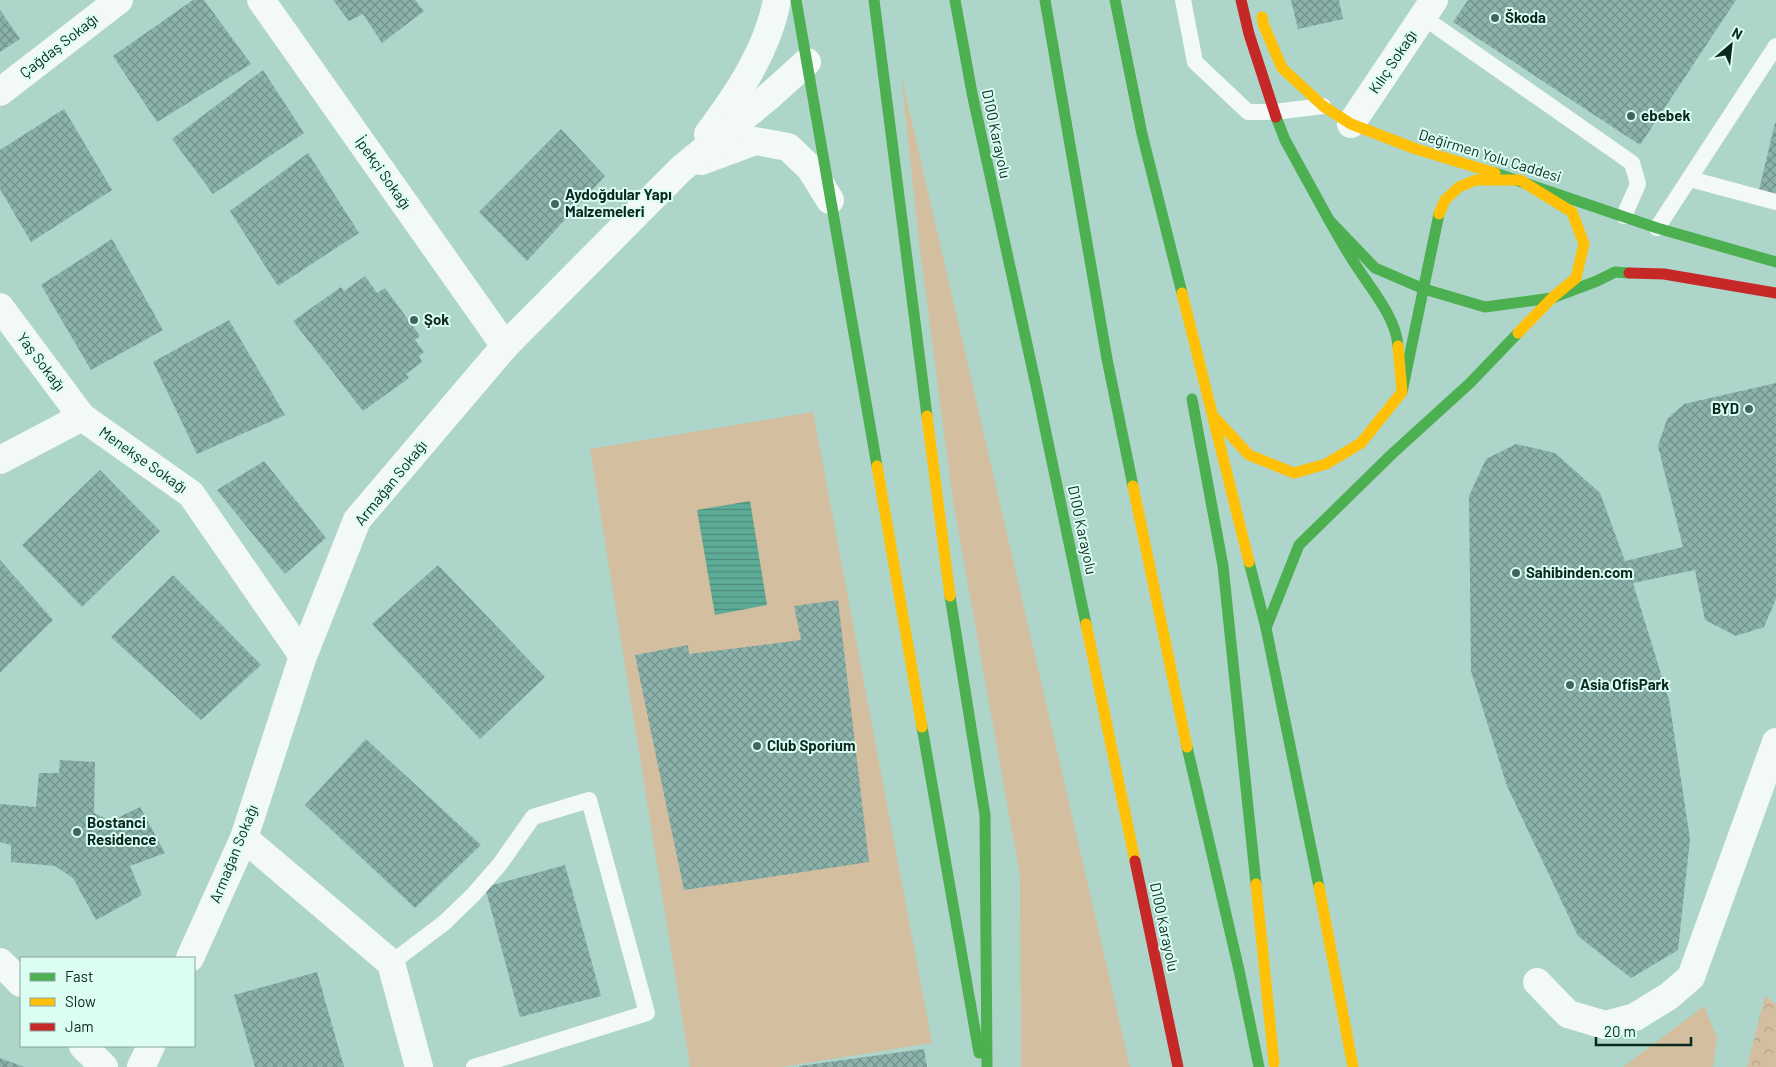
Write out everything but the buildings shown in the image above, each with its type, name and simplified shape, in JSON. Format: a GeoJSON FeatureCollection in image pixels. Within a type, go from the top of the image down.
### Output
{"type":"FeatureCollection","features":[{"type":"Feature","properties":{"kind":"main road"},"geometry":{"type":"LineString","coordinates":[[796,0],[982,1067]]}},
{"type":"Feature","properties":{"kind":"main road"},"geometry":{"type":"LineString","coordinates":[[874,0],[950,600],[985,815],[987,1067]]}},
{"type":"Feature","properties":{"kind":"main road"},"geometry":{"type":"LineString","coordinates":[[948,0],[972,93]]}},
{"type":"Feature","properties":{"kind":"main road","name":"D100 Karayolu"},"geometry":{"type":"LineString","coordinates":[[954,0],[1178,1067]]}},
{"type":"Feature","properties":{"kind":"main road"},"geometry":{"type":"LineString","coordinates":[[1045,0],[1107,359],[1187,747],[1239,970],[1259,1067]]}},
{"type":"Feature","properties":{"kind":"main road"},"geometry":{"type":"LineString","coordinates":[[1115,0],[1144,141],[1176,317]]}},
{"type":"Feature","properties":{"kind":"main road"},"geometry":{"type":"LineString","coordinates":[[1241,0],[1249,34],[1285,140],[1329,220],[1356,266],[1374,291],[1397,333],[1402,392]]}},
{"type":"Feature","properties":{"kind":"main road","name":"Değirmen Yolu Caddesi"},"geometry":{"type":"LineString","coordinates":[[1260,9],[1264,26],[1282,68],[1323,106],[1351,124],[1416,149],[1520,180],[1657,228],[1776,262]]}},
{"type":"Feature","properties":{"kind":"main road"},"geometry":{"type":"LineString","coordinates":[[1144,141],[1266,628],[1336,972],[1353,1067]]}},
{"type":"Feature","properties":{"kind":"main road"},"geometry":{"type":"LineString","coordinates":[[1214,416],[1249,455],[1294,473],[1326,464],[1362,443],[1402,392],[1438,218],[1446,200],[1459,187],[1476,180],[1520,180],[1572,212],[1584,244],[1576,278],[1552,298],[1470,383],[1392,454],[1299,545],[1266,628]]}},
{"type":"Feature","properties":{"kind":"main road"},"geometry":{"type":"LineString","coordinates":[[1329,220],[1375,268],[1424,289],[1486,307],[1552,298],[1615,272],[1664,274],[1776,292]]}},
{"type":"Feature","properties":{"kind":"main road"},"geometry":{"type":"LineString","coordinates":[[1189,384],[1223,566],[1275,1067]]}},
{"type":"Feature","properties":{"kind":"street","name":"Çağdaş Sokağı"},"geometry":{"type":"LineString","coordinates":[[0,92],[119,0]]}},
{"type":"Feature","properties":{"kind":"street","name":"İpekçi Sokağı"},"geometry":{"type":"LineString","coordinates":[[261,0],[505,346]]}},
{"type":"Feature","properties":{"kind":"street"},"geometry":{"type":"LineString","coordinates":[[681,168],[728,107],[758,57],[773,21],[777,0]]}},
{"type":"Feature","properties":{"kind":"street","name":"Kılıç Sokağı"},"geometry":{"type":"LineString","coordinates":[[1351,124],[1428,9]]}},
{"type":"Feature","properties":{"kind":"street"},"geometry":{"type":"LineString","coordinates":[[681,168],[767,98],[807,62]]}},
{"type":"Feature","properties":{"kind":"street"},"geometry":{"type":"LineString","coordinates":[[681,168],[755,141],[788,147],[810,168],[830,200]]}},
{"type":"Feature","properties":{"kind":"street","name":"Armağan Sokağı"},"geometry":{"type":"LineString","coordinates":[[190,957],[244,838],[303,656],[357,520],[505,346],[681,168]]}},
{"type":"Feature","properties":{"kind":"street","name":"Yaş Sokağı"},"geometry":{"type":"LineString","coordinates":[[0,307],[82,417]]}},
{"type":"Feature","properties":{"kind":"street"},"geometry":{"type":"LineString","coordinates":[[0,460],[82,417]]}},
{"type":"Feature","properties":{"kind":"street","name":"Menekşe Sokağı"},"geometry":{"type":"LineString","coordinates":[[82,417],[191,494],[303,656]]}},
{"type":"Feature","properties":{"kind":"street"},"geometry":{"type":"LineString","coordinates":[[1537,982],[1568,1014],[1605,1025],[1635,1017],[1669,996],[1691,977],[1776,742]]}},
{"type":"Feature","properties":{"kind":"street"},"geometry":{"type":"LineString","coordinates":[[244,838],[391,963],[419,1067]]}},
{"type":"Feature","properties":{"kind":"street"},"geometry":{"type":"LineString","coordinates":[[0,962],[20,982]]}},
{"type":"Feature","properties":{"kind":"street"},"geometry":{"type":"LineString","coordinates":[[84,1047],[104,1067]]}},
{"type":"Feature","properties":{"kind":"street"},"geometry":{"type":"LineString","coordinates":[[141,1067],[151,1047]]}},
{"type":"Feature","properties":{"kind":"lane"},"geometry":{"type":"LineString","coordinates":[[1183,0],[1195,62],[1248,112],[1274,112],[1323,106]]}},
{"type":"Feature","properties":{"kind":"lane"},"geometry":{"type":"LineString","coordinates":[[1428,9],[1632,163],[1638,184],[1624,216]]}},
{"type":"Feature","properties":{"kind":"lane"},"geometry":{"type":"LineString","coordinates":[[1657,228],[1776,46]]}},
{"type":"Feature","properties":{"kind":"lane"},"geometry":{"type":"LineString","coordinates":[[1690,178],[1776,202]]}},
{"type":"Feature","properties":{"kind":"lane"},"geometry":{"type":"LineString","coordinates":[[391,963],[444,923],[473,895],[500,864],[533,817],[589,800],[647,1013],[474,1067]]}},
{"type":"Feature","properties":{"kind":"green space"},"geometry":{"type":"Polygon","coordinates":[[[901,75],[1130,1067],[1021,1067],[1020,876],[953,501],[919,241],[901,75]]]}},
{"type":"Feature","properties":{"kind":"green space","name":"Club Sporium"},"geometry":{"type":"Polygon","coordinates":[[[813,412],[932,1043],[781,1067],[690,1067],[590,449],[813,412]]]}},
{"type":"Feature","properties":{"kind":"green space"},"geometry":{"type":"Polygon","coordinates":[[[1765,996],[1776,1004],[1776,1067],[1747,1067],[1765,996]]]}},
{"type":"Feature","properties":{"kind":"green space"},"geometry":{"type":"Polygon","coordinates":[[[1704,1006],[1717,1038],[1713,1067],[1623,1067],[1704,1006]]]}},
{"type":"Feature","properties":{"kind":"shaded area"},"geometry":{"type":"Polygon","coordinates":[[[750,501],[767,605],[715,615],[697,510],[750,501]]]}},
{"type":"Feature","properties":{"kind":"traffic: fast"},"geometry":{"type":"LineString","coordinates":[[796,0],[877,466]]}},
{"type":"Feature","properties":{"kind":"traffic: fast"},"geometry":{"type":"LineString","coordinates":[[874,0],[927,416]]}},
{"type":"Feature","properties":{"kind":"traffic: fast"},"geometry":{"type":"LineString","coordinates":[[955,0],[972,93],[1086,624]]}},
{"type":"Feature","properties":{"kind":"traffic: fast"},"geometry":{"type":"LineString","coordinates":[[1045,0],[1107,359],[1133,486]]}},
{"type":"Feature","properties":{"kind":"traffic: fast"},"geometry":{"type":"LineString","coordinates":[[1115,0],[1142,134],[1182,293]]}},
{"type":"Feature","properties":{"kind":"traffic: fast"},"geometry":{"type":"LineString","coordinates":[[1276,117],[1285,140],[1329,220],[1375,268],[1424,289],[1485,307],[1552,298],[1615,272],[1629,273]]}},
{"type":"Feature","properties":{"kind":"traffic: fast"},"geometry":{"type":"LineString","coordinates":[[1495,173],[1657,228],[1776,262]]}},
{"type":"Feature","properties":{"kind":"traffic: fast"},"geometry":{"type":"LineString","coordinates":[[1402,392],[1439,214]]}},
{"type":"Feature","properties":{"kind":"traffic: fast"},"geometry":{"type":"LineString","coordinates":[[1329,220],[1388,315],[1393,325],[1398,346]]}},
{"type":"Feature","properties":{"kind":"traffic: fast"},"geometry":{"type":"LineString","coordinates":[[1266,628],[1299,545],[1392,454],[1470,383],[1518,333]]}},
{"type":"Feature","properties":{"kind":"traffic: fast"},"geometry":{"type":"LineString","coordinates":[[1192,399],[1223,566],[1256,884]]}},
{"type":"Feature","properties":{"kind":"traffic: fast"},"geometry":{"type":"LineString","coordinates":[[1249,562],[1266,628],[1319,887]]}},
{"type":"Feature","properties":{"kind":"traffic: fast"},"geometry":{"type":"LineString","coordinates":[[950,596],[985,815],[987,1067]]}},
{"type":"Feature","properties":{"kind":"traffic: fast"},"geometry":{"type":"LineString","coordinates":[[922,727],[979,1053]]}},
{"type":"Feature","properties":{"kind":"traffic: fast"},"geometry":{"type":"LineString","coordinates":[[1187,747],[1239,970],[1259,1067]]}},
{"type":"Feature","properties":{"kind":"traffic: slow"},"geometry":{"type":"LineString","coordinates":[[1262,17],[1282,68],[1323,106],[1351,124],[1416,149],[1495,173]]}},
{"type":"Feature","properties":{"kind":"traffic: slow"},"geometry":{"type":"LineString","coordinates":[[1439,214],[1445,200],[1459,187],[1476,180],[1520,180],[1572,212],[1584,244],[1576,278],[1552,298],[1518,333]]}},
{"type":"Feature","properties":{"kind":"traffic: slow"},"geometry":{"type":"LineString","coordinates":[[1182,293],[1249,562]]}},
{"type":"Feature","properties":{"kind":"traffic: slow"},"geometry":{"type":"LineString","coordinates":[[1216,419],[1249,455],[1294,473],[1326,464],[1361,443],[1402,392],[1398,346]]}},
{"type":"Feature","properties":{"kind":"traffic: slow"},"geometry":{"type":"LineString","coordinates":[[927,416],[950,596]]}},
{"type":"Feature","properties":{"kind":"traffic: slow"},"geometry":{"type":"LineString","coordinates":[[877,466],[922,727]]}},
{"type":"Feature","properties":{"kind":"traffic: slow"},"geometry":{"type":"LineString","coordinates":[[1133,486],[1187,747]]}},
{"type":"Feature","properties":{"kind":"traffic: slow"},"geometry":{"type":"LineString","coordinates":[[1086,624],[1135,861]]}},
{"type":"Feature","properties":{"kind":"traffic: slow"},"geometry":{"type":"LineString","coordinates":[[1256,884],[1274,1063]]}},
{"type":"Feature","properties":{"kind":"traffic: slow"},"geometry":{"type":"LineString","coordinates":[[1319,887],[1353,1067]]}},
{"type":"Feature","properties":{"kind":"traffic: jam"},"geometry":{"type":"LineString","coordinates":[[1241,0],[1249,34],[1276,117]]}},
{"type":"Feature","properties":{"kind":"traffic: jam"},"geometry":{"type":"LineString","coordinates":[[1629,273],[1664,274],[1776,293]]}},
{"type":"Feature","properties":{"kind":"traffic: jam"},"geometry":{"type":"LineString","coordinates":[[1135,861],[1178,1067]]}},
{"type":"Feature","properties":{"kind":"place","name":"Škoda"},"geometry":{"type":"Point","coordinates":[1495,18]}},
{"type":"Feature","properties":{"kind":"place","name":"ebebek"},"geometry":{"type":"Point","coordinates":[1631,116]}},
{"type":"Feature","properties":{"kind":"place","name":"Aydoğdular Yapı Malzemeleri"},"geometry":{"type":"Point","coordinates":[555,204]}},
{"type":"Feature","properties":{"kind":"place","name":"Şok"},"geometry":{"type":"Point","coordinates":[414,320]}},
{"type":"Feature","properties":{"kind":"place","name":"BYD"},"geometry":{"type":"Point","coordinates":[1749,409]}},
{"type":"Feature","properties":{"kind":"place","name":"Sahibinden.com"},"geometry":{"type":"Point","coordinates":[1516,573]}},
{"type":"Feature","properties":{"kind":"place","name":"Asia OfisPark"},"geometry":{"type":"Point","coordinates":[1570,685]}},
{"type":"Feature","properties":{"kind":"place","name":"Club Sporium"},"geometry":{"type":"Point","coordinates":[757,746]}},
{"type":"Feature","properties":{"kind":"place","name":"Bostanci Residence"},"geometry":{"type":"Point","coordinates":[77,832]}}]}
